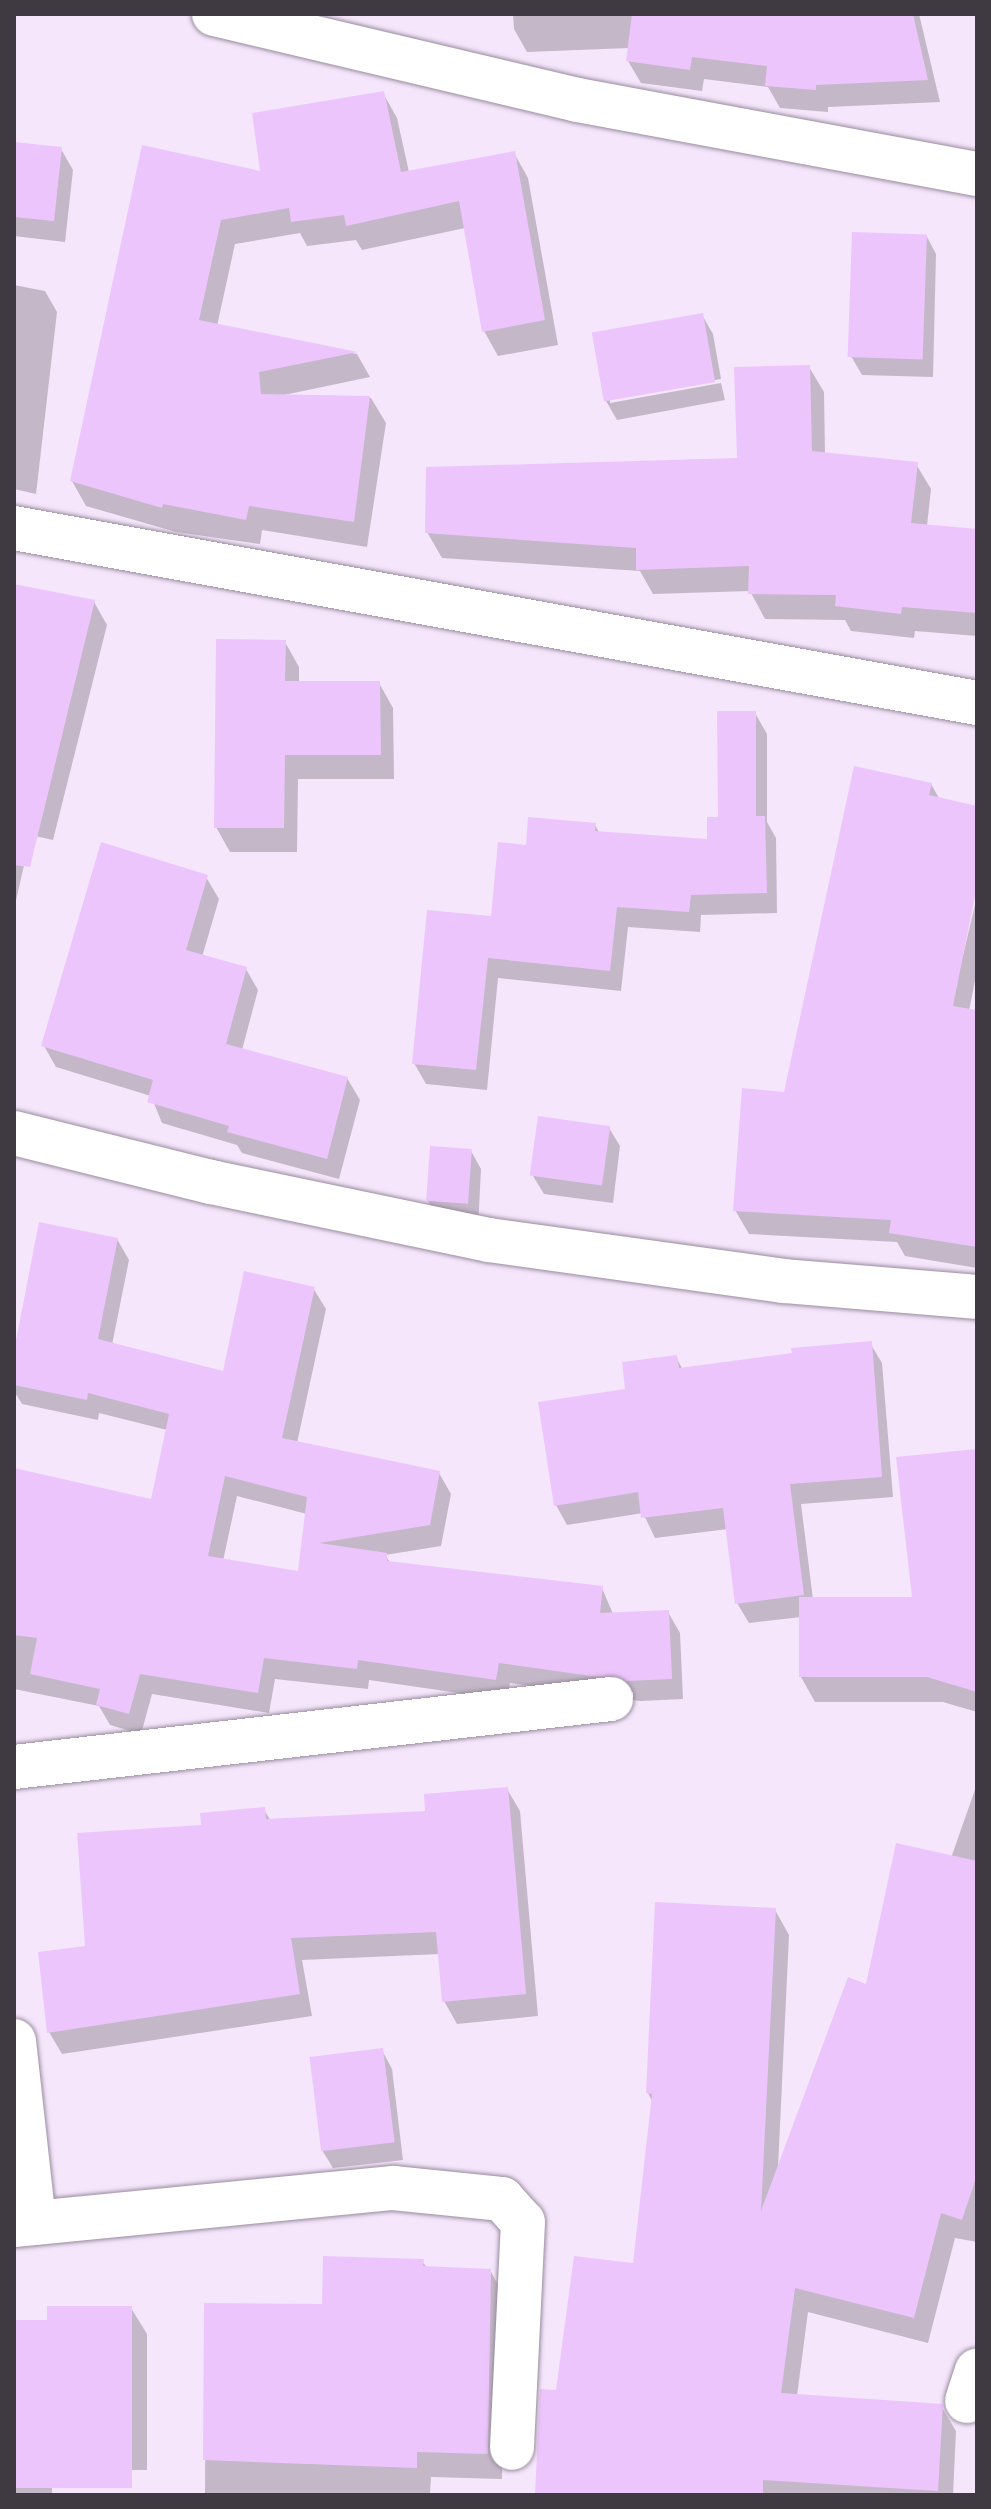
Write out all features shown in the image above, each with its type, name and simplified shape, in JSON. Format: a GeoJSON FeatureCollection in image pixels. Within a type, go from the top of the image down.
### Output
{"type":"FeatureCollection","features":[{"type":"Feature","properties":{"kind":"street"},"geometry":{"type":"LineString","coordinates":[[214,14],[577,100],[977,174]]}},
{"type":"Feature","properties":{"kind":"street"},"geometry":{"type":"LineString","coordinates":[[14,528],[977,703]]}},
{"type":"Feature","properties":{"kind":"street"},"geometry":{"type":"LineString","coordinates":[[14,1133],[211,1182],[489,1240],[783,1281],[977,1297]]}},
{"type":"Feature","properties":{"kind":"street"},"geometry":{"type":"LineString","coordinates":[[14,1767],[611,1699]]}},
{"type":"Feature","properties":{"kind":"street"},"geometry":{"type":"LineString","coordinates":[[14,2041],[24,2224],[393,2188],[502,2199],[523,2222],[512,2448]]}},
{"type":"Feature","properties":{"kind":"building"},"geometry":{"type":"Polygon","coordinates":[[[632,14],[913,14],[928,80],[816,85],[816,90],[765,86],[767,66],[692,57],[690,70],[626,61],[632,14]]]}},
{"type":"Feature","properties":{"kind":"building"},"geometry":{"type":"Polygon","coordinates":[[[384,91],[401,172],[515,151],[545,320],[482,332],[459,201],[346,226],[344,215],[291,222],[289,208],[221,220],[199,320],[358,352],[259,372],[261,394],[370,396],[354,522],[249,506],[246,520],[163,504],[162,508],[70,481],[142,145],[260,171],[252,113],[384,91]]]}},
{"type":"Feature","properties":{"kind":"building"},"geometry":{"type":"Polygon","coordinates":[[[14,142],[62,147],[54,221],[14,217],[14,142]]]}},
{"type":"Feature","properties":{"kind":"building"},"geometry":{"type":"Polygon","coordinates":[[[852,232],[927,235],[923,360],[848,357],[852,232]]]}},
{"type":"Feature","properties":{"kind":"building"},"geometry":{"type":"Polygon","coordinates":[[[703,313],[715,382],[604,402],[592,333],[703,313]]]}},
{"type":"Feature","properties":{"kind":"building"},"geometry":{"type":"Polygon","coordinates":[[[810,365],[812,451],[918,462],[911,523],[977,529],[977,613],[902,607],[901,614],[835,606],[836,595],[748,594],[749,566],[636,570],[636,548],[425,533],[426,467],[737,458],[734,367],[810,365]]]}},
{"type":"Feature","properties":{"kind":"building"},"geometry":{"type":"Polygon","coordinates":[[[14,584],[95,600],[30,867],[14,865],[14,584]]]}},
{"type":"Feature","properties":{"kind":"building"},"geometry":{"type":"Polygon","coordinates":[[[216,639],[286,640],[285,681],[380,681],[381,755],[285,755],[284,828],[214,828],[216,639]]]}},
{"type":"Feature","properties":{"kind":"building"},"geometry":{"type":"Polygon","coordinates":[[[717,711],[756,711],[756,816],[765,816],[767,893],[691,895],[689,912],[617,907],[610,971],[488,958],[476,1070],[412,1064],[427,910],[491,916],[498,842],[526,845],[528,817],[596,823],[595,831],[707,839],[707,817],[718,817],[717,711]]]}},
{"type":"Feature","properties":{"kind":"building"},"geometry":{"type":"Polygon","coordinates":[[[854,766],[932,783],[929,795],[977,806],[977,886],[953,1006],[977,1010],[977,1247],[889,1233],[891,1220],[733,1211],[742,1088],[784,1092],[854,766]]]}},
{"type":"Feature","properties":{"kind":"building"},"geometry":{"type":"Polygon","coordinates":[[[101,842],[208,875],[186,950],[247,967],[226,1044],[348,1077],[327,1159],[227,1132],[229,1126],[147,1102],[153,1080],[41,1046],[101,842]]]}},
{"type":"Feature","properties":{"kind":"building"},"geometry":{"type":"Polygon","coordinates":[[[538,1116],[610,1126],[602,1186],[530,1175],[538,1116]]]}},
{"type":"Feature","properties":{"kind":"building"},"geometry":{"type":"Polygon","coordinates":[[[430,1146],[472,1149],[468,1204],[426,1201],[430,1146]]]}},
{"type":"Feature","properties":{"kind":"building"},"geometry":{"type":"Polygon","coordinates":[[[39,1222],[118,1238],[98,1339],[223,1371],[244,1271],[315,1287],[282,1438],[440,1471],[430,1525],[319,1543],[387,1553],[387,1561],[603,1586],[600,1613],[669,1610],[672,1679],[627,1681],[499,1663],[496,1680],[358,1660],[357,1669],[264,1658],[258,1693],[140,1674],[129,1714],[96,1705],[100,1689],[30,1674],[37,1638],[14,1635],[14,1468],[151,1499],[169,1414],[88,1393],[87,1400],[14,1385],[14,1351],[39,1222]],[[225,1476],[208,1556],[298,1571],[307,1497],[225,1476]]]}},
{"type":"Feature","properties":{"kind":"building"},"geometry":{"type":"Polygon","coordinates":[[[872,1341],[882,1477],[790,1484],[804,1595],[735,1604],[723,1508],[641,1518],[638,1492],[554,1506],[538,1402],[625,1389],[622,1362],[677,1355],[679,1368],[792,1353],[791,1348],[872,1341]]]}},
{"type":"Feature","properties":{"kind":"building"},"geometry":{"type":"Polygon","coordinates":[[[977,1449],[977,1692],[927,1677],[799,1677],[799,1597],[912,1597],[896,1457],[977,1449]]]}},
{"type":"Feature","properties":{"kind":"building"},"geometry":{"type":"Polygon","coordinates":[[[508,1787],[526,1994],[442,2002],[436,1932],[291,1938],[300,1994],[47,2033],[38,1952],[85,1946],[77,1833],[201,1825],[200,1813],[265,1807],[266,1819],[425,1811],[424,1794],[508,1787]]]}},
{"type":"Feature","properties":{"kind":"building"},"geometry":{"type":"Polygon","coordinates":[[[896,1843],[977,1861],[977,2175],[962,2220],[941,2213],[914,2318],[795,2288],[781,2393],[943,2404],[938,2491],[763,2480],[763,2495],[535,2495],[540,2389],[556,2390],[574,2256],[633,2263],[652,2094],[646,2093],[655,1902],[776,1908],[761,2211],[848,1977],[866,1984],[896,1843]]]}},
{"type":"Feature","properties":{"kind":"building"},"geometry":{"type":"Polygon","coordinates":[[[383,2048],[395,2142],[321,2151],[310,2057],[383,2048]]]}},
{"type":"Feature","properties":{"kind":"building"},"geometry":{"type":"Polygon","coordinates":[[[323,2256],[424,2259],[423,2266],[491,2269],[488,2454],[417,2452],[417,2468],[203,2460],[204,2303],[322,2304],[323,2256]]]}},
{"type":"Feature","properties":{"kind":"building"},"geometry":{"type":"Polygon","coordinates":[[[47,2306],[132,2306],[132,2488],[14,2488],[14,2320],[47,2320],[47,2306]]]}}]}
